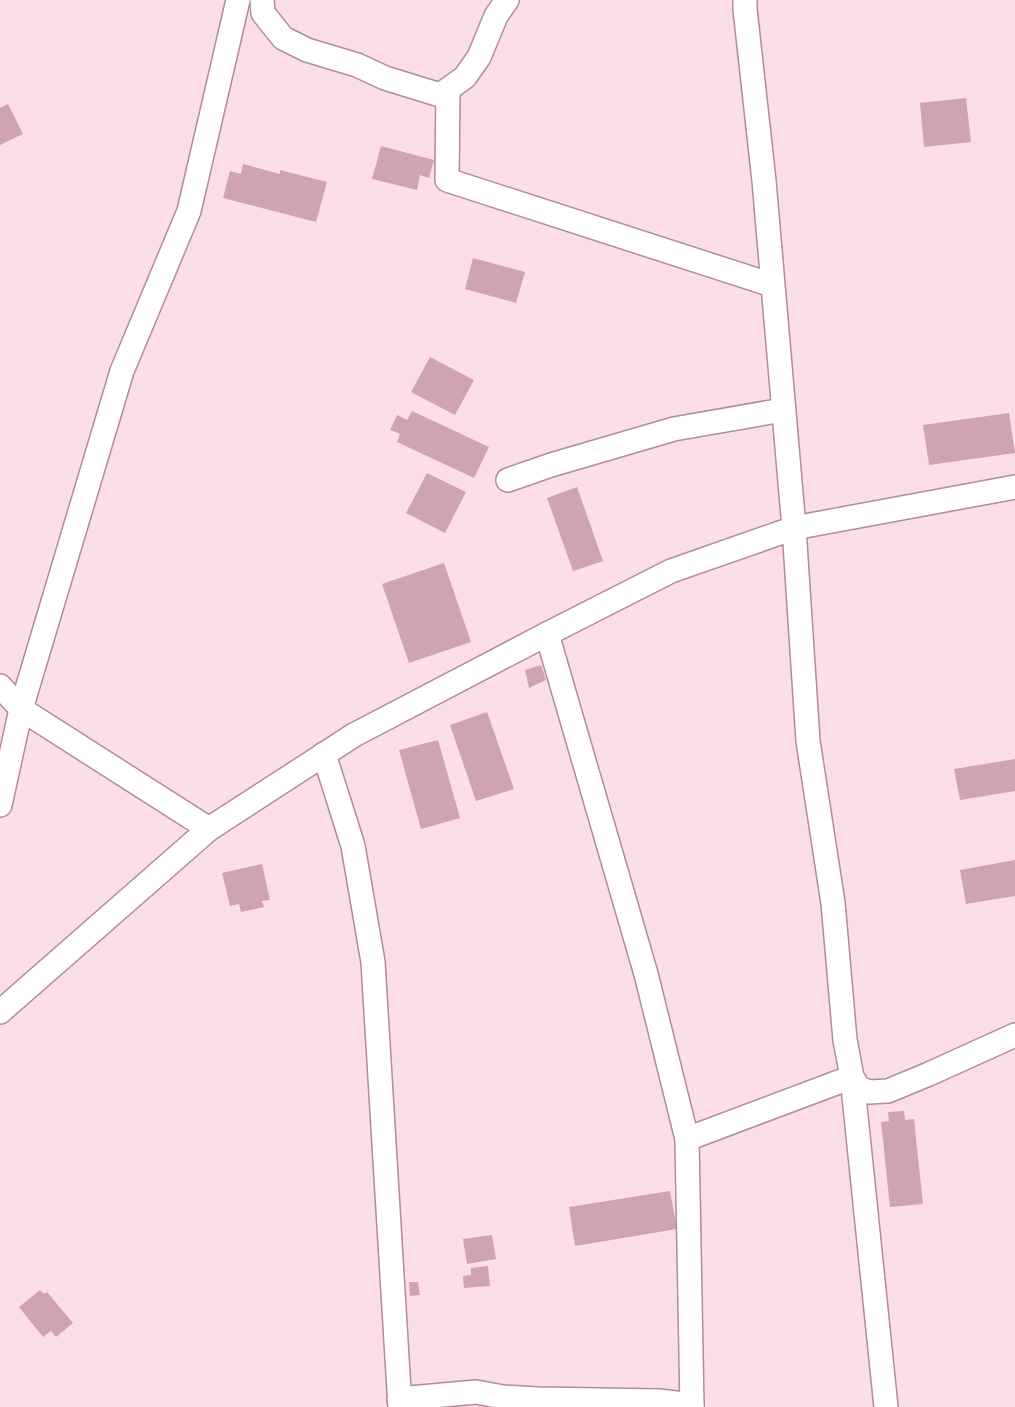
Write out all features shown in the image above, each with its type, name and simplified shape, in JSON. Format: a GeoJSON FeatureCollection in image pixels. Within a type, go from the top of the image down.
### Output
{"type":"FeatureCollection","features":[{"type":"Feature","properties":{"kind":"street"},"geometry":{"type":"LineString","coordinates":[[0,805],[21,709],[122,371],[189,211],[238,0]]}},
{"type":"Feature","properties":{"kind":"street"},"geometry":{"type":"LineString","coordinates":[[262,0],[263,13],[283,38],[307,50],[440,95],[465,77],[479,57],[496,16],[508,0]]}},
{"type":"Feature","properties":{"kind":"street"},"geometry":{"type":"LineString","coordinates":[[745,0],[764,181],[794,528],[808,741],[833,903],[845,1040],[852,1077],[886,1407]]}},
{"type":"Feature","properties":{"kind":"street"},"geometry":{"type":"LineString","coordinates":[[447,90],[447,180],[772,285]]}},
{"type":"Feature","properties":{"kind":"street"},"geometry":{"type":"LineString","coordinates":[[508,480],[674,429],[783,410]]}},
{"type":"Feature","properties":{"kind":"street"},"geometry":{"type":"LineString","coordinates":[[0,1012],[209,829],[354,735],[547,634],[671,570],[794,528],[1015,487]]}},
{"type":"Feature","properties":{"kind":"street"},"geometry":{"type":"LineString","coordinates":[[324,754],[353,846],[373,962],[399,1403],[476,1392],[503,1397],[659,1401],[692,1406],[687,1139],[646,974],[547,634]]}},
{"type":"Feature","properties":{"kind":"street"},"geometry":{"type":"LineString","coordinates":[[0,686],[21,709],[209,829]]}},
{"type":"Feature","properties":{"kind":"street"},"geometry":{"type":"LineString","coordinates":[[852,1077],[859,1088],[869,1092],[888,1091],[1015,1035]]}},
{"type":"Feature","properties":{"kind":"street"},"geometry":{"type":"LineString","coordinates":[[687,1139],[852,1077]]}},
{"type":"Feature","properties":{"kind":"building"},"geometry":{"type":"Polygon","coordinates":[[[966,98],[971,142],[924,147],[920,103],[966,98]]]}},
{"type":"Feature","properties":{"kind":"building"},"geometry":{"type":"Polygon","coordinates":[[[8,104],[23,134],[0,145],[0,108],[8,104]]]}},
{"type":"Feature","properties":{"kind":"building"},"geometry":{"type":"Polygon","coordinates":[[[381,146],[434,160],[429,178],[420,175],[417,190],[372,179],[381,146]]]}},
{"type":"Feature","properties":{"kind":"building"},"geometry":{"type":"Polygon","coordinates":[[[243,164],[327,182],[316,222],[223,198],[230,171],[241,174],[243,164]]]}},
{"type":"Feature","properties":{"kind":"building"},"geometry":{"type":"Polygon","coordinates":[[[473,258],[525,272],[516,303],[465,289],[473,258]]]}},
{"type":"Feature","properties":{"kind":"building"},"geometry":{"type":"Polygon","coordinates":[[[430,357],[474,380],[455,415],[411,392],[430,357]]]}},
{"type":"Feature","properties":{"kind":"building"},"geometry":{"type":"Polygon","coordinates":[[[412,411],[489,447],[474,478],[397,442],[400,434],[390,430],[397,415],[407,420],[412,411]]]}},
{"type":"Feature","properties":{"kind":"building"},"geometry":{"type":"Polygon","coordinates":[[[1009,413],[1015,453],[929,465],[923,425],[1009,413]]]}},
{"type":"Feature","properties":{"kind":"building"},"geometry":{"type":"Polygon","coordinates":[[[427,473],[466,492],[445,533],[406,513],[427,473]]]}},
{"type":"Feature","properties":{"kind":"building"},"geometry":{"type":"Polygon","coordinates":[[[577,487],[603,561],[573,571],[547,498],[577,487]]]}},
{"type":"Feature","properties":{"kind":"building"},"geometry":{"type":"Polygon","coordinates":[[[444,563],[471,642],[409,663],[382,584],[444,563]]]}},
{"type":"Feature","properties":{"kind":"building"},"geometry":{"type":"Polygon","coordinates":[[[541,665],[546,680],[529,688],[525,670],[541,665]]]}},
{"type":"Feature","properties":{"kind":"building"},"geometry":{"type":"Polygon","coordinates":[[[487,712],[514,789],[476,801],[450,725],[487,712]]]}},
{"type":"Feature","properties":{"kind":"building"},"geometry":{"type":"Polygon","coordinates":[[[438,740],[460,818],[421,829],[399,750],[438,740]]]}},
{"type":"Feature","properties":{"kind":"building"},"geometry":{"type":"Polygon","coordinates":[[[1015,759],[1015,791],[960,800],[954,769],[1015,759]]]}},
{"type":"Feature","properties":{"kind":"building"},"geometry":{"type":"Polygon","coordinates":[[[1015,860],[1015,896],[966,904],[960,870],[1015,860]]]}},
{"type":"Feature","properties":{"kind":"building"},"geometry":{"type":"Polygon","coordinates":[[[262,864],[270,900],[262,901],[264,907],[241,912],[239,904],[230,906],[222,873],[262,864]]]}},
{"type":"Feature","properties":{"kind":"building"},"geometry":{"type":"Polygon","coordinates":[[[904,1111],[905,1120],[914,1119],[923,1204],[890,1207],[881,1122],[889,1121],[888,1112],[904,1111]]]}},
{"type":"Feature","properties":{"kind":"building"},"geometry":{"type":"Polygon","coordinates":[[[670,1191],[677,1229],[575,1246],[569,1207],[670,1191]]]}},
{"type":"Feature","properties":{"kind":"building"},"geometry":{"type":"Polygon","coordinates":[[[492,1235],[496,1259],[467,1264],[463,1239],[492,1235]]]}},
{"type":"Feature","properties":{"kind":"building"},"geometry":{"type":"Polygon","coordinates":[[[488,1266],[490,1286],[464,1288],[463,1276],[471,1275],[471,1268],[488,1266]]]}},
{"type":"Feature","properties":{"kind":"building"},"geometry":{"type":"Polygon","coordinates":[[[409,1282],[418,1282],[420,1295],[410,1296],[409,1282]]]}},
{"type":"Feature","properties":{"kind":"building"},"geometry":{"type":"Polygon","coordinates":[[[40,1290],[44,1294],[47,1292],[73,1323],[56,1337],[51,1331],[43,1337],[19,1307],[40,1290]]]}}]}
